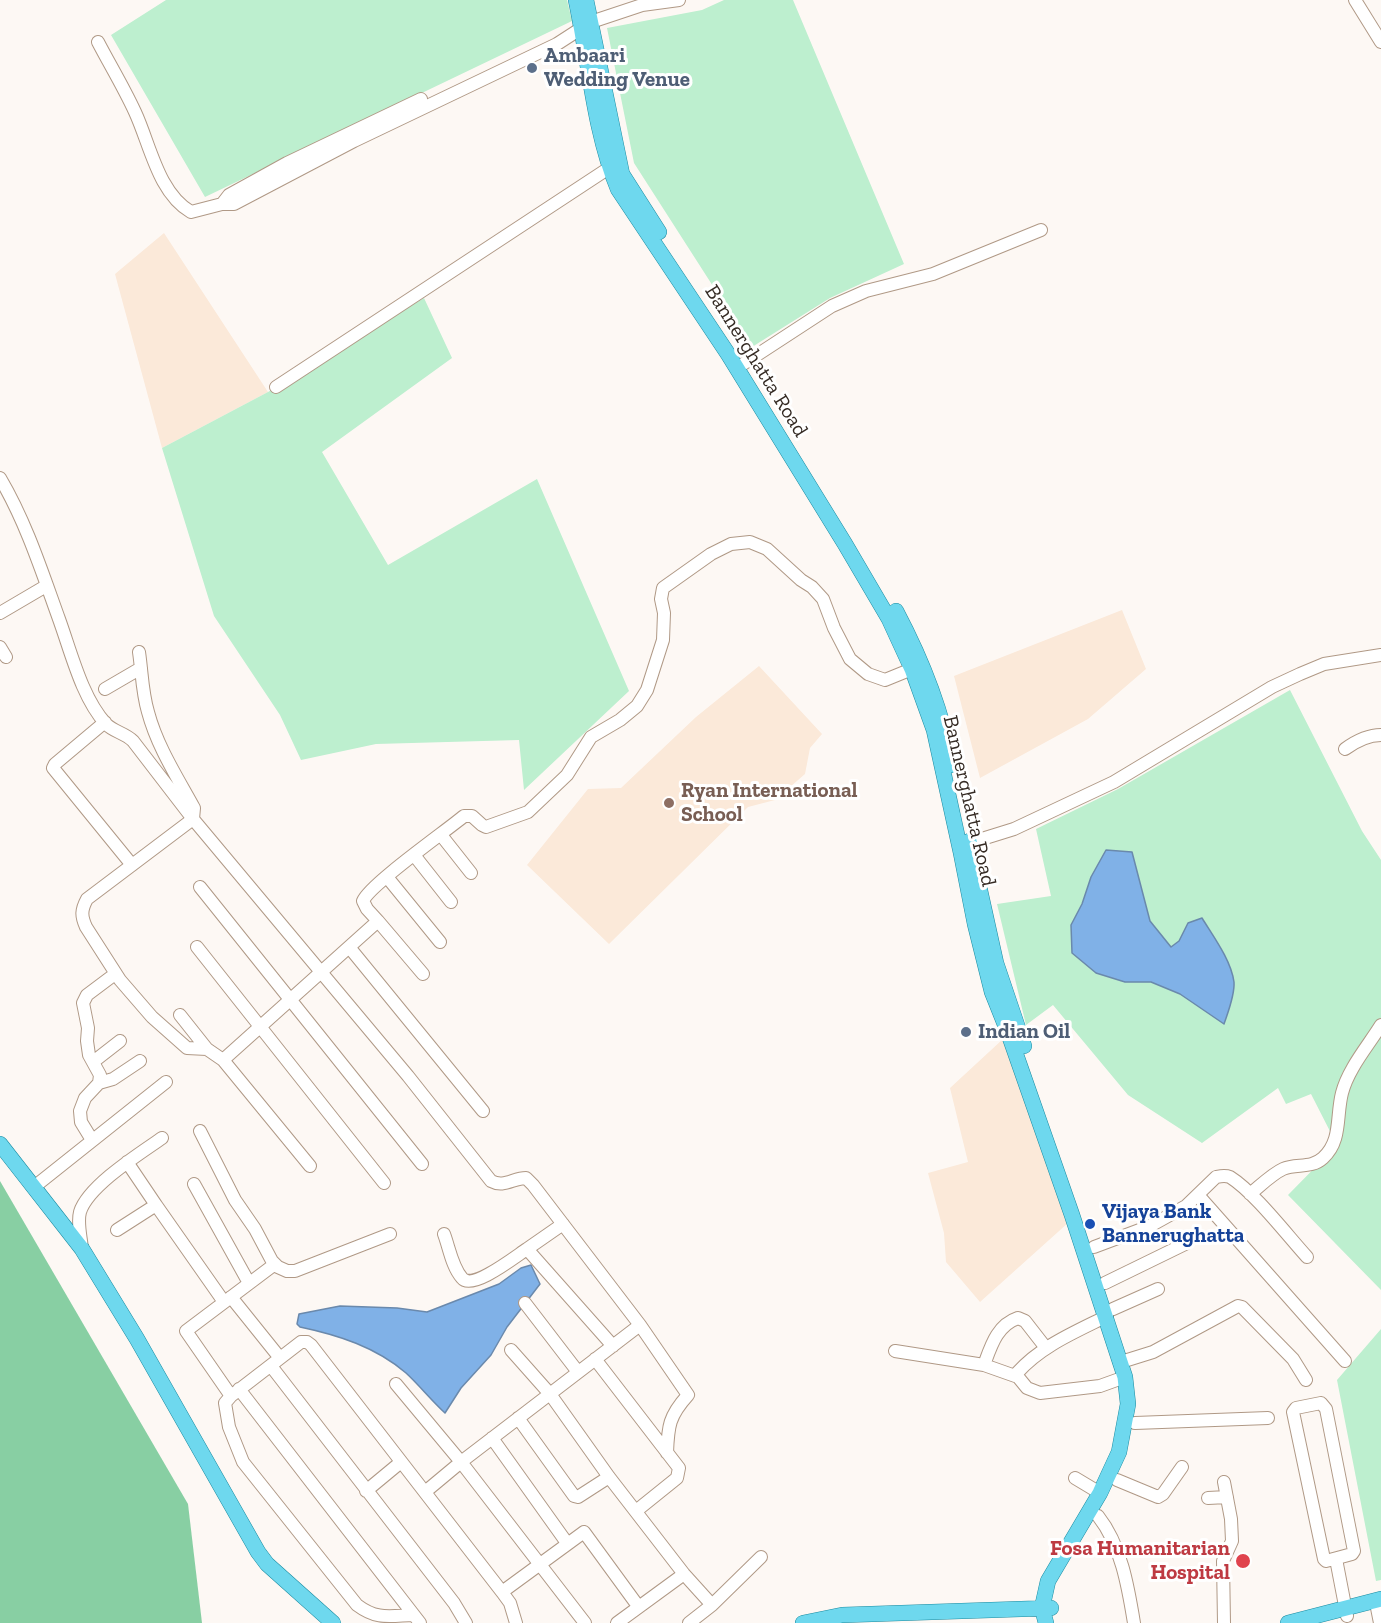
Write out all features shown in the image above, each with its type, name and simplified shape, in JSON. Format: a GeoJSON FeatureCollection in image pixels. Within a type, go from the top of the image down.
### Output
{"type":"FeatureCollection","features":[{"type":"Feature","properties":{"kind":"main road","name":"Bannerghatta Road"},"geometry":{"type":"LineString","coordinates":[[576,0],[586,24],[622,174],[897,612],[923,664],[946,734],[996,963],[1039,1104],[1137,1397],[1135,1424],[1117,1480],[1054,1590],[1048,1617]]}},
{"type":"Feature","properties":{"kind":"main road","name":"Bannerghatta Road"},"geometry":{"type":"LineString","coordinates":[[586,0],[586,24],[609,168],[618,189],[741,365],[889,619],[912,669],[934,730],[975,924],[992,992],[1039,1104],[1094,1247],[1105,1282],[1110,1313]]}},
{"type":"Feature","properties":{"kind":"main road"},"geometry":{"type":"LineString","coordinates":[[0,1144],[82,1249],[137,1339],[258,1552],[267,1564],[333,1623]]}},
{"type":"Feature","properties":{"kind":"main road","name":"Bannerghatta Road"},"geometry":{"type":"LineString","coordinates":[[1048,1617],[1048,1581],[1100,1493],[1119,1452],[1128,1404],[1125,1366]]}},
{"type":"Feature","properties":{"kind":"main road"},"geometry":{"type":"LineString","coordinates":[[1288,1623],[1346,1612],[1380,1609]]}},
{"type":"Feature","properties":{"kind":"main road"},"geometry":{"type":"LineString","coordinates":[[1320,1623],[1346,1612]]}},
{"type":"Feature","properties":{"kind":"main road"},"geometry":{"type":"LineString","coordinates":[[803,1623],[844,1619],[1048,1617]]}},
{"type":"Feature","properties":{"kind":"street"},"geometry":{"type":"LineString","coordinates":[[98,42],[135,112],[164,181],[182,207],[191,212],[222,204],[229,195],[356,129],[554,39],[563,39],[586,24],[642,5],[658,1],[679,0]]}},
{"type":"Feature","properties":{"kind":"street"},"geometry":{"type":"LineString","coordinates":[[1355,0],[1381,42]]}},
{"type":"Feature","properties":{"kind":"street"},"geometry":{"type":"LineString","coordinates":[[276,387],[609,168]]}},
{"type":"Feature","properties":{"kind":"street"},"geometry":{"type":"LineString","coordinates":[[741,365],[832,306],[899,281],[933,274],[1041,230]]}},
{"type":"Feature","properties":{"kind":"street"},"geometry":{"type":"LineString","coordinates":[[0,478],[21,519],[83,685],[105,722],[113,730],[128,736],[133,741],[193,819],[408,1076],[491,1181],[502,1185],[519,1178],[526,1178],[563,1224],[640,1325],[688,1395],[675,1409],[670,1421],[667,1453]]}},
{"type":"Feature","properties":{"kind":"street"},"geometry":{"type":"LineString","coordinates":[[423,974],[367,909],[363,901],[365,895],[467,815],[486,827],[528,812],[567,775],[591,737],[620,720],[637,706],[647,690],[663,640],[664,613],[661,593],[663,588],[711,554],[731,544],[750,542],[767,549],[801,580],[817,591],[827,607],[846,652],[861,669],[885,680],[912,669]]}},
{"type":"Feature","properties":{"kind":"street"},"geometry":{"type":"LineString","coordinates":[[0,612],[46,586]]}},
{"type":"Feature","properties":{"kind":"street"},"geometry":{"type":"LineString","coordinates":[[139,652],[143,692],[148,713],[156,735],[194,808],[193,819],[87,899],[82,908],[82,917],[116,974],[152,1017],[180,1044],[192,1049],[207,1049]]}},
{"type":"Feature","properties":{"kind":"street"},"geometry":{"type":"LineString","coordinates":[[969,843],[1014,829],[1114,782],[1272,687],[1300,674],[1324,664],[1381,655]]}},
{"type":"Feature","properties":{"kind":"street"},"geometry":{"type":"LineString","coordinates":[[105,689],[141,668]]}},
{"type":"Feature","properties":{"kind":"street"},"geometry":{"type":"LineString","coordinates":[[105,722],[53,768],[132,866]]}},
{"type":"Feature","properties":{"kind":"street"},"geometry":{"type":"LineString","coordinates":[[1345,749],[1356,741],[1381,735]]}},
{"type":"Feature","properties":{"kind":"street"},"geometry":{"type":"LineString","coordinates":[[441,835],[471,873]]}},
{"type":"Feature","properties":{"kind":"street"},"geometry":{"type":"LineString","coordinates":[[414,855],[452,902]]}},
{"type":"Feature","properties":{"kind":"street"},"geometry":{"type":"LineString","coordinates":[[387,877],[440,942]]}},
{"type":"Feature","properties":{"kind":"street"},"geometry":{"type":"LineString","coordinates":[[200,887],[422,1164]]}},
{"type":"Feature","properties":{"kind":"street"},"geometry":{"type":"LineString","coordinates":[[223,1060],[378,921]]}},
{"type":"Feature","properties":{"kind":"street"},"geometry":{"type":"LineString","coordinates":[[197,946],[384,1183]]}},
{"type":"Feature","properties":{"kind":"street"},"geometry":{"type":"LineString","coordinates":[[349,948],[483,1112]]}},
{"type":"Feature","properties":{"kind":"street"},"geometry":{"type":"LineString","coordinates":[[99,1083],[100,1076],[88,1048],[88,1028],[82,1003],[87,995],[116,974]]}},
{"type":"Feature","properties":{"kind":"street"},"geometry":{"type":"LineString","coordinates":[[180,1015],[207,1049],[223,1060],[310,1166]]}},
{"type":"Feature","properties":{"kind":"street"},"geometry":{"type":"LineString","coordinates":[[1250,1194],[1282,1169],[1312,1165],[1321,1161],[1335,1144],[1341,1094],[1346,1078],[1381,1025]]}},
{"type":"Feature","properties":{"kind":"street"},"geometry":{"type":"LineString","coordinates":[[93,1062],[120,1041]]}},
{"type":"Feature","properties":{"kind":"street"},"geometry":{"type":"LineString","coordinates":[[92,1140],[81,1122],[80,1111],[85,1098],[99,1083],[113,1079],[140,1061]]}},
{"type":"Feature","properties":{"kind":"street"},"geometry":{"type":"LineString","coordinates":[[34,1187],[166,1082]]}},
{"type":"Feature","properties":{"kind":"street"},"geometry":{"type":"LineString","coordinates":[[200,1131],[235,1200],[275,1264],[287,1271],[295,1271],[390,1234]]}},
{"type":"Feature","properties":{"kind":"street"},"geometry":{"type":"LineString","coordinates":[[82,1249],[79,1215],[85,1200],[127,1162],[162,1138]]}},
{"type":"Feature","properties":{"kind":"street"},"geometry":{"type":"LineString","coordinates":[[127,1162],[156,1205],[275,1362],[366,1491],[454,1603],[466,1623]]}},
{"type":"Feature","properties":{"kind":"street"},"geometry":{"type":"LineString","coordinates":[[1094,1247],[1158,1222],[1185,1206],[1216,1177],[1223,1175],[1228,1176],[1250,1194],[1307,1257]]}},
{"type":"Feature","properties":{"kind":"street"},"geometry":{"type":"LineString","coordinates":[[194,1184],[249,1283]]}},
{"type":"Feature","properties":{"kind":"street"},"geometry":{"type":"LineString","coordinates":[[1198,1195],[1345,1361]]}},
{"type":"Feature","properties":{"kind":"street"},"geometry":{"type":"LineString","coordinates":[[117,1230],[156,1205]]}},
{"type":"Feature","properties":{"kind":"street"},"geometry":{"type":"LineString","coordinates":[[444,1234],[462,1279],[477,1281],[563,1224]]}},
{"type":"Feature","properties":{"kind":"street"},"geometry":{"type":"LineString","coordinates":[[1105,1282],[1187,1243]]}},
{"type":"Feature","properties":{"kind":"street"},"geometry":{"type":"LineString","coordinates":[[527,1249],[613,1346]]}},
{"type":"Feature","properties":{"kind":"street"},"geometry":{"type":"LineString","coordinates":[[275,1264],[186,1331],[416,1619]]}},
{"type":"Feature","properties":{"kind":"street"},"geometry":{"type":"LineString","coordinates":[[1018,1377],[1017,1373],[1027,1361],[1046,1348],[1158,1289]]}},
{"type":"Feature","properties":{"kind":"street"},"geometry":{"type":"LineString","coordinates":[[525,1303],[579,1372]]}},
{"type":"Feature","properties":{"kind":"street"},"geometry":{"type":"LineString","coordinates":[[895,1351],[984,1365],[1018,1377],[1027,1388],[1040,1394],[1061,1389],[1100,1386],[1125,1366],[1238,1306],[1242,1307],[1293,1359],[1306,1380]]}},
{"type":"Feature","properties":{"kind":"street"},"geometry":{"type":"LineString","coordinates":[[984,1365],[993,1342],[1002,1328],[1018,1318],[1025,1322],[1046,1348]]}},
{"type":"Feature","properties":{"kind":"street"},"geometry":{"type":"LineString","coordinates":[[425,1492],[460,1462],[640,1325]]}},
{"type":"Feature","properties":{"kind":"street"},"geometry":{"type":"LineString","coordinates":[[416,1619],[378,1617],[367,1613],[357,1605],[243,1462],[229,1427],[225,1403],[235,1392],[301,1342],[311,1345],[502,1592],[510,1603],[516,1623]]}},
{"type":"Feature","properties":{"kind":"street"},"geometry":{"type":"LineString","coordinates":[[511,1350],[550,1394],[609,1477],[684,1574],[712,1605]]}},
{"type":"Feature","properties":{"kind":"street"},"geometry":{"type":"LineString","coordinates":[[595,1359],[679,1468],[680,1473],[677,1478],[636,1511]]}},
{"type":"Feature","properties":{"kind":"street"},"geometry":{"type":"LineString","coordinates":[[396,1384],[541,1564],[585,1623]]}},
{"type":"Feature","properties":{"kind":"street"},"geometry":{"type":"LineString","coordinates":[[1321,1403],[1326,1409],[1353,1551],[1352,1554],[1336,1559],[1326,1561],[1324,1559],[1293,1412],[1296,1408],[1321,1403]]}},
{"type":"Feature","properties":{"kind":"street"},"geometry":{"type":"LineString","coordinates":[[518,1418],[574,1496],[578,1497],[609,1477]]}},
{"type":"Feature","properties":{"kind":"street"},"geometry":{"type":"LineString","coordinates":[[1135,1424],[1268,1418]]}},
{"type":"Feature","properties":{"kind":"street"},"geometry":{"type":"LineString","coordinates":[[492,1438],[567,1544]]}},
{"type":"Feature","properties":{"kind":"street"},"geometry":{"type":"LineString","coordinates":[[366,1491],[401,1462]]}},
{"type":"Feature","properties":{"kind":"street"},"geometry":{"type":"LineString","coordinates":[[1117,1480],[1158,1497],[1163,1494],[1182,1467]]}},
{"type":"Feature","properties":{"kind":"street"},"geometry":{"type":"LineString","coordinates":[[1075,1478],[1100,1493]]}},
{"type":"Feature","properties":{"kind":"street"},"geometry":{"type":"LineString","coordinates":[[1224,1482],[1231,1519],[1232,1541],[1223,1560],[1224,1623]]}},
{"type":"Feature","properties":{"kind":"street"},"geometry":{"type":"LineString","coordinates":[[1208,1498],[1227,1497]]}},
{"type":"Feature","properties":{"kind":"street"},"geometry":{"type":"LineString","coordinates":[[1098,1516],[1106,1526],[1117,1549],[1134,1623]]}},
{"type":"Feature","properties":{"kind":"street"},"geometry":{"type":"LineString","coordinates":[[502,1592],[581,1532],[586,1533],[638,1606]]}},
{"type":"Feature","properties":{"kind":"street"},"geometry":{"type":"LineString","coordinates":[[689,1623],[712,1605],[761,1557]]}},
{"type":"Feature","properties":{"kind":"street"},"geometry":{"type":"LineString","coordinates":[[1336,1559],[1346,1612]]}},
{"type":"Feature","properties":{"kind":"street"},"geometry":{"type":"LineString","coordinates":[[617,1623],[684,1574]]}},
{"type":"Feature","properties":{"kind":"shaded area"},"geometry":{"type":"Polygon","coordinates":[[[164,233],[268,392],[162,448],[115,274],[164,233]]]}},
{"type":"Feature","properties":{"kind":"shaded area"},"geometry":{"type":"Polygon","coordinates":[[[1122,610],[1146,669],[1088,719],[980,778],[954,676],[1122,610]]]}},
{"type":"Feature","properties":{"kind":"shaded area","name":"Ryan International School"},"geometry":{"type":"Polygon","coordinates":[[[759,666],[822,734],[810,748],[805,774],[775,800],[748,807],[609,944],[527,865],[588,789],[621,788],[696,717],[759,666]]]}},
{"type":"Feature","properties":{"kind":"shaded area"},"geometry":{"type":"Polygon","coordinates":[[[1003,1039],[1068,1223],[980,1302],[946,1262],[944,1233],[928,1173],[968,1162],[950,1088],[1003,1039]]]}},
{"type":"Feature","properties":{"kind":"green space"},"geometry":{"type":"Polygon","coordinates":[[[166,0],[567,0],[572,21],[205,197],[111,35],[166,0]]]}},
{"type":"Feature","properties":{"kind":"green space"},"geometry":{"type":"Polygon","coordinates":[[[724,0],[793,0],[904,264],[830,298],[752,347],[634,163],[607,28],[702,10],[724,0]]]}},
{"type":"Feature","properties":{"kind":"green space"},"geometry":{"type":"Polygon","coordinates":[[[424,298],[452,358],[322,452],[388,565],[537,479],[629,691],[524,790],[519,740],[376,744],[301,760],[280,715],[214,616],[162,448],[268,392],[424,298]]]}},
{"type":"Feature","properties":{"kind":"green space"},"geometry":{"type":"Polygon","coordinates":[[[1290,690],[1362,831],[1381,860],[1381,1290],[1288,1195],[1337,1145],[1311,1094],[1286,1104],[1278,1088],[1202,1143],[1128,1095],[1053,1005],[1026,1025],[997,904],[1051,896],[1036,829],[1118,789],[1290,690]]]}},
{"type":"Feature","properties":{"kind":"green space"},"geometry":{"type":"Polygon","coordinates":[[[0,1181],[188,1504],[202,1623],[0,1623],[0,1181]]]}},
{"type":"Feature","properties":{"kind":"green space"},"geometry":{"type":"Polygon","coordinates":[[[1381,1329],[1381,1580],[1376,1581],[1337,1380],[1381,1329]]]}},
{"type":"Feature","properties":{"kind":"water"},"geometry":{"type":"Polygon","coordinates":[[[1106,850],[1132,852],[1150,921],[1171,947],[1179,941],[1188,923],[1202,918],[1225,957],[1234,982],[1224,1024],[1180,994],[1151,982],[1125,982],[1096,973],[1072,953],[1071,925],[1082,904],[1091,877],[1106,850]]]}},
{"type":"Feature","properties":{"kind":"water"},"geometry":{"type":"Polygon","coordinates":[[[531,1265],[540,1284],[507,1327],[491,1355],[461,1388],[445,1413],[406,1373],[382,1356],[356,1343],[300,1327],[297,1324],[299,1314],[340,1306],[397,1308],[427,1312],[499,1284],[521,1268],[531,1265]]]}},
{"type":"Feature","properties":{"kind":"place","name":"Ambaari Wedding Venue"},"geometry":{"type":"Point","coordinates":[532,68]}},
{"type":"Feature","properties":{"kind":"place","name":"Ryan International School"},"geometry":{"type":"Point","coordinates":[669,803]}},
{"type":"Feature","properties":{"kind":"place","name":"Indian Oil"},"geometry":{"type":"Point","coordinates":[966,1032]}},
{"type":"Feature","properties":{"kind":"place","name":"Vijaya Bank Bannerughatta"},"geometry":{"type":"Point","coordinates":[1090,1224]}},
{"type":"Feature","properties":{"kind":"place","name":"Fosa Humanitarian Hospital"},"geometry":{"type":"Point","coordinates":[1243,1561]}}]}
